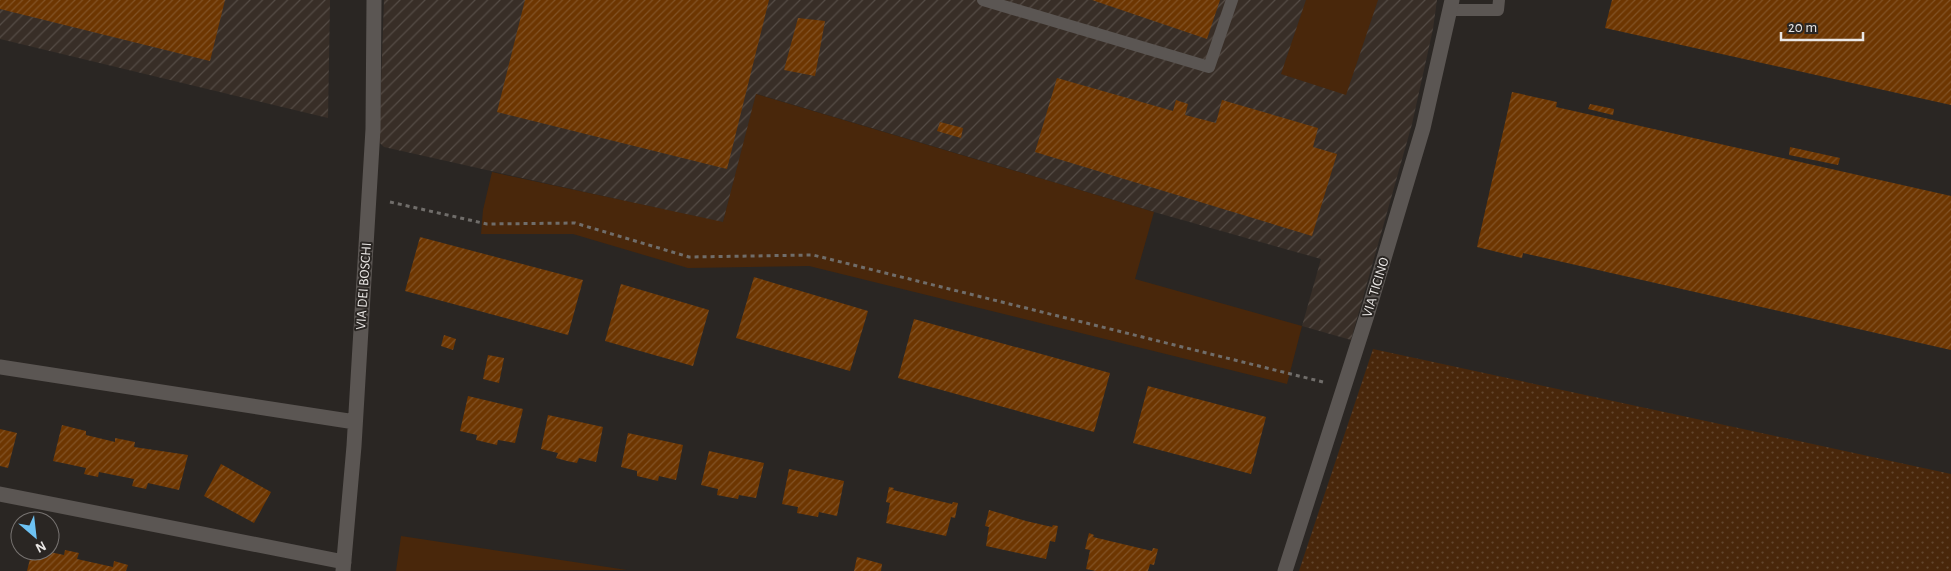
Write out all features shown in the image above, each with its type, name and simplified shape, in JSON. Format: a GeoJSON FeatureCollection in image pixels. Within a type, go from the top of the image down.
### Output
{"type":"FeatureCollection","features":[{"type":"Feature","properties":{"kind":"street","name":"VIA DEI BOSCHI"},"geometry":{"type":"LineString","coordinates":[[344,567],[373,129],[374,0]]}},
{"type":"Feature","properties":{"kind":"street","name":"VIA TICINO"},"geometry":{"type":"LineString","coordinates":[[1285,571],[1423,128],[1451,5]]}},
{"type":"Feature","properties":{"kind":"street"},"geometry":{"type":"LineString","coordinates":[[0,367],[355,422]]}},
{"type":"Feature","properties":{"kind":"street"},"geometry":{"type":"LineString","coordinates":[[0,494],[344,567]]}},
{"type":"Feature","properties":{"kind":"lane"},"geometry":{"type":"LineString","coordinates":[[983,0],[1209,67],[1232,0]]}},
{"type":"Feature","properties":{"kind":"lane"},"geometry":{"type":"LineString","coordinates":[[1451,5],[1498,10],[1499,0]]}},
{"type":"Feature","properties":{"kind":"path"},"geometry":{"type":"LineString","coordinates":[[369,198],[487,224],[575,223],[688,257],[813,255],[1343,387]]}},
{"type":"Feature","properties":{"kind":"shaded area"},"geometry":{"type":"Polygon","coordinates":[[[0,0],[330,0],[328,118],[0,39],[0,0]]]}},
{"type":"Feature","properties":{"kind":"shaded area"},"geometry":{"type":"Polygon","coordinates":[[[384,0],[1437,0],[1433,29],[1412,124],[1351,340],[1302,326],[1321,259],[1154,212],[757,94],[723,223],[384,147],[379,142],[384,0]]]}},
{"type":"Feature","properties":{"kind":"shaded area"},"geometry":{"type":"Polygon","coordinates":[[[1306,0],[1378,0],[1346,95],[1281,74],[1306,0]]]}},
{"type":"Feature","properties":{"kind":"shaded area"},"geometry":{"type":"Polygon","coordinates":[[[756,94],[1154,212],[1135,279],[1302,326],[1287,384],[809,266],[688,268],[573,234],[481,234],[483,210],[492,172],[723,222],[756,94]]]}},
{"type":"Feature","properties":{"kind":"shaded area"},"geometry":{"type":"Polygon","coordinates":[[[1373,349],[1951,474],[1951,571],[1299,571],[1373,349]]]}},
{"type":"Feature","properties":{"kind":"shaded area"},"geometry":{"type":"Polygon","coordinates":[[[401,536],[627,570],[396,571],[401,536]]]}},
{"type":"Feature","properties":{"kind":"building"},"geometry":{"type":"Polygon","coordinates":[[[0,0],[225,0],[210,61],[0,9],[0,0]]]}},
{"type":"Feature","properties":{"kind":"building"},"geometry":{"type":"Polygon","coordinates":[[[525,0],[769,0],[727,169],[497,112],[525,0]]]}},
{"type":"Feature","properties":{"kind":"building"},"geometry":{"type":"Polygon","coordinates":[[[1092,0],[1220,0],[1207,39],[1092,0]]]}},
{"type":"Feature","properties":{"kind":"building"},"geometry":{"type":"Polygon","coordinates":[[[1612,0],[1951,0],[1951,105],[1605,28],[1612,0]]]}},
{"type":"Feature","properties":{"kind":"building"},"geometry":{"type":"Polygon","coordinates":[[[798,18],[825,21],[815,76],[784,70],[798,18]]]}},
{"type":"Feature","properties":{"kind":"building"},"geometry":{"type":"Polygon","coordinates":[[[1057,78],[1173,111],[1176,100],[1188,104],[1185,115],[1216,123],[1222,100],[1318,128],[1313,147],[1337,154],[1312,236],[1035,152],[1057,78]]]}},
{"type":"Feature","properties":{"kind":"building"},"geometry":{"type":"Polygon","coordinates":[[[1512,92],[1557,102],[1556,107],[1951,196],[1951,350],[1523,253],[1522,258],[1477,247],[1512,92]]]}},
{"type":"Feature","properties":{"kind":"building"},"geometry":{"type":"Polygon","coordinates":[[[1590,104],[1614,109],[1613,115],[1588,109],[1590,104]]]}},
{"type":"Feature","properties":{"kind":"building"},"geometry":{"type":"Polygon","coordinates":[[[940,122],[963,128],[961,138],[937,131],[940,122]]]}},
{"type":"Feature","properties":{"kind":"building"},"geometry":{"type":"Polygon","coordinates":[[[1790,147],[1840,158],[1838,165],[1789,155],[1790,147]]]}},
{"type":"Feature","properties":{"kind":"building"},"geometry":{"type":"Polygon","coordinates":[[[420,237],[583,280],[568,335],[405,291],[420,237]]]}},
{"type":"Feature","properties":{"kind":"building"},"geometry":{"type":"Polygon","coordinates":[[[754,277],[868,311],[850,371],[736,338],[754,277]]]}},
{"type":"Feature","properties":{"kind":"building"},"geometry":{"type":"Polygon","coordinates":[[[621,284],[709,310],[693,366],[605,341],[621,284]]]}},
{"type":"Feature","properties":{"kind":"building"},"geometry":{"type":"Polygon","coordinates":[[[914,319],[1110,373],[1094,432],[898,378],[914,319]]]}},
{"type":"Feature","properties":{"kind":"building"},"geometry":{"type":"Polygon","coordinates":[[[444,335],[456,339],[453,350],[441,346],[444,335]]]}},
{"type":"Feature","properties":{"kind":"building"},"geometry":{"type":"Polygon","coordinates":[[[488,355],[504,358],[499,383],[483,379],[488,355]]]}},
{"type":"Feature","properties":{"kind":"building"},"geometry":{"type":"Polygon","coordinates":[[[1148,386],[1266,417],[1251,474],[1133,443],[1148,386]]]}},
{"type":"Feature","properties":{"kind":"building"},"geometry":{"type":"Polygon","coordinates":[[[468,396],[523,409],[515,443],[498,440],[497,445],[476,440],[477,435],[460,431],[468,396]]]}},
{"type":"Feature","properties":{"kind":"building"},"geometry":{"type":"Polygon","coordinates":[[[548,415],[603,427],[596,462],[579,458],[577,463],[567,461],[556,458],[558,453],[541,449],[548,415]]]}},
{"type":"Feature","properties":{"kind":"building"},"geometry":{"type":"Polygon","coordinates":[[[62,425],[86,431],[86,435],[115,442],[115,438],[135,442],[134,447],[188,455],[179,490],[148,483],[146,489],[132,486],[134,479],[99,472],[98,477],[84,474],[86,468],[53,461],[62,425]]]}},
{"type":"Feature","properties":{"kind":"building"},"geometry":{"type":"Polygon","coordinates":[[[0,429],[17,433],[8,468],[0,466],[0,429]]]}},
{"type":"Feature","properties":{"kind":"building"},"geometry":{"type":"Polygon","coordinates":[[[628,433],[683,445],[676,480],[659,476],[658,481],[637,476],[637,471],[621,467],[628,433]]]}},
{"type":"Feature","properties":{"kind":"building"},"geometry":{"type":"Polygon","coordinates":[[[709,451],[764,463],[756,498],[739,495],[738,499],[717,495],[718,489],[701,485],[709,451]]]}},
{"type":"Feature","properties":{"kind":"building"},"geometry":{"type":"Polygon","coordinates":[[[221,464],[271,492],[254,523],[204,496],[221,464]]]}},
{"type":"Feature","properties":{"kind":"building"},"geometry":{"type":"Polygon","coordinates":[[[789,469],[844,481],[837,516],[819,512],[818,517],[797,513],[798,507],[782,504],[789,469]]]}},
{"type":"Feature","properties":{"kind":"building"},"geometry":{"type":"Polygon","coordinates":[[[889,487],[894,488],[893,490],[952,504],[953,502],[958,503],[955,518],[951,517],[946,536],[886,523],[890,503],[886,502],[889,487]]]}},
{"type":"Feature","properties":{"kind":"building"},"geometry":{"type":"Polygon","coordinates":[[[989,510],[1026,521],[1052,527],[1053,525],[1058,526],[1055,542],[1050,541],[1046,559],[986,546],[989,527],[985,526],[989,510]]]}},
{"type":"Feature","properties":{"kind":"building"},"geometry":{"type":"Polygon","coordinates":[[[1089,533],[1094,535],[1093,537],[1152,551],[1153,548],[1158,549],[1154,565],[1150,564],[1148,571],[1096,571],[1086,569],[1090,550],[1085,549],[1089,533]]]}},
{"type":"Feature","properties":{"kind":"building"},"geometry":{"type":"Polygon","coordinates":[[[65,550],[79,553],[77,559],[113,567],[114,561],[128,565],[126,571],[27,571],[30,561],[60,561],[60,554],[64,555],[65,550]]]}},
{"type":"Feature","properties":{"kind":"building"},"geometry":{"type":"Polygon","coordinates":[[[857,557],[882,564],[881,571],[854,571],[857,557]]]}}]}
